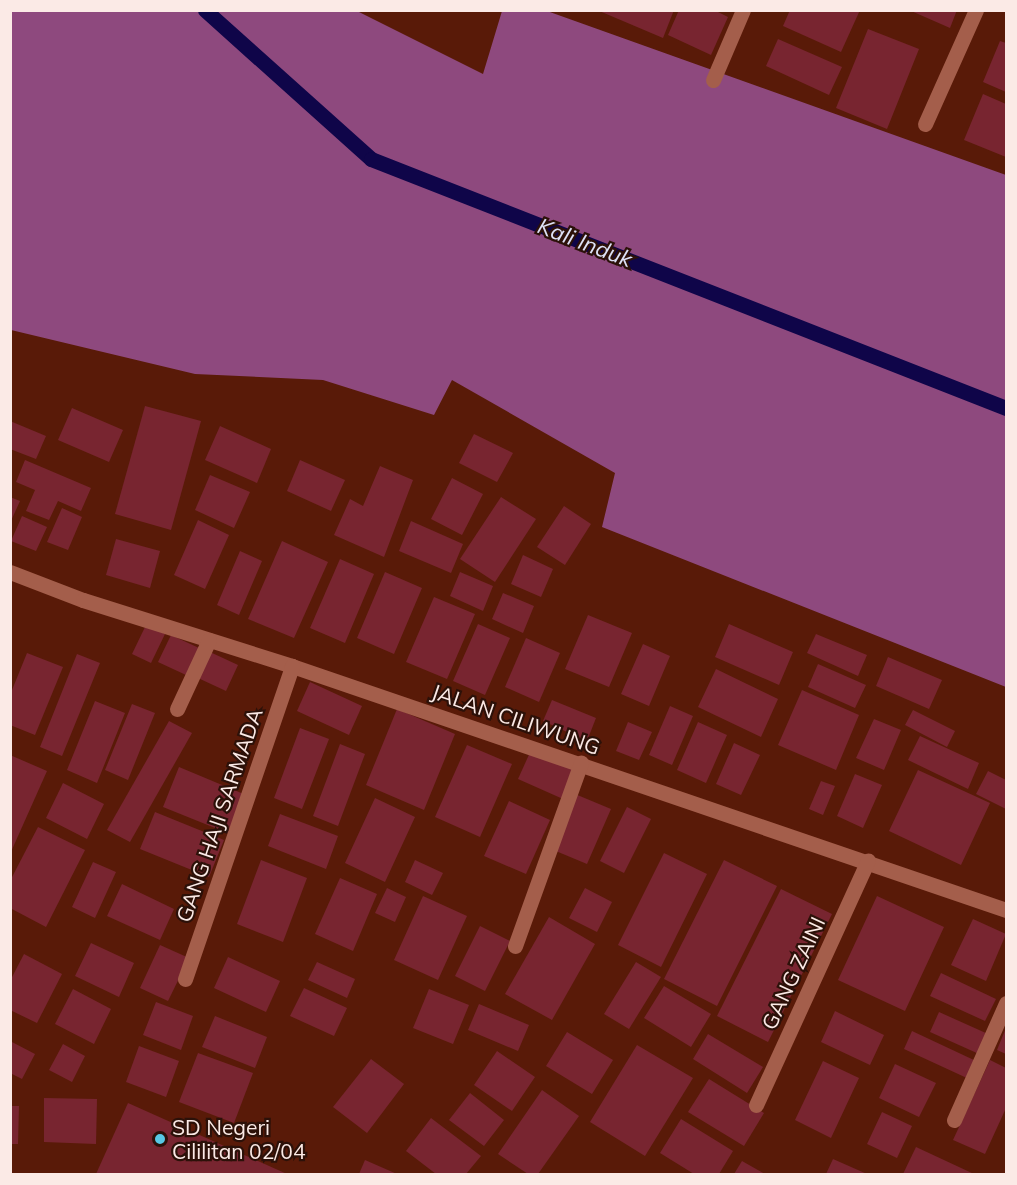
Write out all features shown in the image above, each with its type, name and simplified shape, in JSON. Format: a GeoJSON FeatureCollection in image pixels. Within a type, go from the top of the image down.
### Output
{"type":"FeatureCollection","features":[{"type":"Feature","properties":{"kind":"street"},"geometry":{"type":"LineString","coordinates":[[713,80],[743,10]]}},
{"type":"Feature","properties":{"kind":"street"},"geometry":{"type":"LineString","coordinates":[[925,124],[976,10]]}},
{"type":"Feature","properties":{"kind":"street","name":"JALAN CILIWUNG"},"geometry":{"type":"LineString","coordinates":[[10,572],[83,600],[292,666],[868,860],[1006,909]]}},
{"type":"Feature","properties":{"kind":"street"},"geometry":{"type":"LineString","coordinates":[[177,709],[209,640]]}},
{"type":"Feature","properties":{"kind":"street","name":"GANG HAJI SARMADA"},"geometry":{"type":"LineString","coordinates":[[185,979],[292,666]]}},
{"type":"Feature","properties":{"kind":"street"},"geometry":{"type":"LineString","coordinates":[[514,946],[581,763]]}},
{"type":"Feature","properties":{"kind":"street","name":"GANG ZAINI"},"geometry":{"type":"LineString","coordinates":[[756,1105],[868,860]]}},
{"type":"Feature","properties":{"kind":"street"},"geometry":{"type":"LineString","coordinates":[[954,1120],[1006,1003]]}},
{"type":"Feature","properties":{"kind":"shaded area"},"geometry":{"type":"Polygon","coordinates":[[[11,11],[357,11],[483,74],[502,11],[547,11],[1006,175],[1006,687],[602,527],[615,473],[452,380],[434,415],[323,380],[195,374],[11,330],[11,11]]]}},
{"type":"Feature","properties":{"kind":"building"},"geometry":{"type":"Polygon","coordinates":[[[597,10],[674,10],[663,38],[597,10]]]}},
{"type":"Feature","properties":{"kind":"building"},"geometry":{"type":"Polygon","coordinates":[[[679,10],[714,10],[728,17],[711,55],[668,35],[679,10]]]}},
{"type":"Feature","properties":{"kind":"building"},"geometry":{"type":"Polygon","coordinates":[[[790,10],[860,10],[841,52],[783,26],[790,10]]]}},
{"type":"Feature","properties":{"kind":"building"},"geometry":{"type":"Polygon","coordinates":[[[909,10],[957,10],[950,28],[909,10]]]}},
{"type":"Feature","properties":{"kind":"building"},"geometry":{"type":"Polygon","coordinates":[[[868,29],[919,49],[887,129],[836,108],[868,29]]]}},
{"type":"Feature","properties":{"kind":"building"},"geometry":{"type":"Polygon","coordinates":[[[778,39],[842,67],[829,95],[766,66],[778,39]]]}},
{"type":"Feature","properties":{"kind":"building"},"geometry":{"type":"Polygon","coordinates":[[[1000,41],[1006,43],[1006,92],[983,82],[1000,41]]]}},
{"type":"Feature","properties":{"kind":"building"},"geometry":{"type":"Polygon","coordinates":[[[983,94],[1006,104],[1006,157],[964,140],[983,94]]]}},
{"type":"Feature","properties":{"kind":"building"},"geometry":{"type":"Polygon","coordinates":[[[145,406],[201,421],[171,530],[115,514],[145,406]]]}},
{"type":"Feature","properties":{"kind":"building"},"geometry":{"type":"Polygon","coordinates":[[[72,408],[123,430],[109,462],[58,440],[72,408]]]}},
{"type":"Feature","properties":{"kind":"building"},"geometry":{"type":"Polygon","coordinates":[[[10,421],[46,436],[36,459],[10,449],[10,421]]]}},
{"type":"Feature","properties":{"kind":"building"},"geometry":{"type":"Polygon","coordinates":[[[220,426],[271,449],[257,483],[205,460],[220,426]]]}},
{"type":"Feature","properties":{"kind":"building"},"geometry":{"type":"Polygon","coordinates":[[[474,434],[513,453],[497,482],[459,463],[474,434]]]}},
{"type":"Feature","properties":{"kind":"building"},"geometry":{"type":"Polygon","coordinates":[[[25,460],[91,488],[81,511],[58,501],[49,520],[26,511],[35,490],[16,482],[25,460]]]}},
{"type":"Feature","properties":{"kind":"building"},"geometry":{"type":"Polygon","coordinates":[[[300,460],[345,480],[331,511],[287,491],[300,460]]]}},
{"type":"Feature","properties":{"kind":"building"},"geometry":{"type":"Polygon","coordinates":[[[380,466],[413,480],[384,557],[334,535],[350,499],[363,506],[380,466]]]}},
{"type":"Feature","properties":{"kind":"building"},"geometry":{"type":"Polygon","coordinates":[[[210,475],[250,492],[234,528],[195,510],[210,475]]]}},
{"type":"Feature","properties":{"kind":"building"},"geometry":{"type":"Polygon","coordinates":[[[452,478],[483,494],[462,535],[431,519],[452,478]]]}},
{"type":"Feature","properties":{"kind":"building"},"geometry":{"type":"Polygon","coordinates":[[[10,497],[20,501],[10,523],[10,497]]]}},
{"type":"Feature","properties":{"kind":"building"},"geometry":{"type":"Polygon","coordinates":[[[501,497],[536,519],[495,582],[460,559],[501,497]]]}},
{"type":"Feature","properties":{"kind":"building"},"geometry":{"type":"Polygon","coordinates":[[[564,506],[591,524],[565,565],[537,547],[564,506]]]}},
{"type":"Feature","properties":{"kind":"building"},"geometry":{"type":"Polygon","coordinates":[[[62,508],[82,517],[68,550],[47,542],[62,508]]]}},
{"type":"Feature","properties":{"kind":"building"},"geometry":{"type":"Polygon","coordinates":[[[22,516],[47,527],[36,551],[11,541],[22,516]]]}},
{"type":"Feature","properties":{"kind":"building"},"geometry":{"type":"Polygon","coordinates":[[[198,520],[229,535],[205,589],[174,575],[198,520]]]}},
{"type":"Feature","properties":{"kind":"building"},"geometry":{"type":"Polygon","coordinates":[[[411,521],[463,544],[451,573],[399,551],[411,521]]]}},
{"type":"Feature","properties":{"kind":"building"},"geometry":{"type":"Polygon","coordinates":[[[116,539],[160,551],[150,588],[106,575],[116,539]]]}},
{"type":"Feature","properties":{"kind":"building"},"geometry":{"type":"Polygon","coordinates":[[[282,541],[328,562],[294,638],[248,619],[282,541]]]}},
{"type":"Feature","properties":{"kind":"building"},"geometry":{"type":"Polygon","coordinates":[[[240,551],[262,561],[239,615],[217,605],[240,551]]]}},
{"type":"Feature","properties":{"kind":"building"},"geometry":{"type":"Polygon","coordinates":[[[523,555],[553,569],[541,597],[511,584],[523,555]]]}},
{"type":"Feature","properties":{"kind":"building"},"geometry":{"type":"Polygon","coordinates":[[[340,559],[374,574],[345,643],[310,628],[340,559]]]}},
{"type":"Feature","properties":{"kind":"building"},"geometry":{"type":"Polygon","coordinates":[[[385,572],[422,588],[394,654],[357,638],[385,572]]]}},
{"type":"Feature","properties":{"kind":"building"},"geometry":{"type":"Polygon","coordinates":[[[460,572],[493,586],[483,611],[450,596],[460,572]]]}},
{"type":"Feature","properties":{"kind":"building"},"geometry":{"type":"Polygon","coordinates":[[[503,593],[534,606],[523,633],[492,619],[503,593]]]}},
{"type":"Feature","properties":{"kind":"building"},"geometry":{"type":"Polygon","coordinates":[[[434,597],[475,614],[447,679],[406,662],[434,597]]]}},
{"type":"Feature","properties":{"kind":"building"},"geometry":{"type":"Polygon","coordinates":[[[588,615],[632,633],[609,687],[565,669],[588,615]]]}},
{"type":"Feature","properties":{"kind":"building"},"geometry":{"type":"Polygon","coordinates":[[[478,624],[510,638],[485,695],[453,681],[478,624]]]}},
{"type":"Feature","properties":{"kind":"building"},"geometry":{"type":"Polygon","coordinates":[[[729,624],[793,652],[779,685],[715,657],[729,624]]]}},
{"type":"Feature","properties":{"kind":"building"},"geometry":{"type":"Polygon","coordinates":[[[146,625],[165,634],[151,663],[132,654],[146,625]]]}},
{"type":"Feature","properties":{"kind":"building"},"geometry":{"type":"Polygon","coordinates":[[[816,634],[867,655],[858,676],[807,653],[816,634]]]}},
{"type":"Feature","properties":{"kind":"building"},"geometry":{"type":"Polygon","coordinates":[[[171,635],[199,648],[186,675],[158,662],[171,635]]]}},
{"type":"Feature","properties":{"kind":"building"},"geometry":{"type":"Polygon","coordinates":[[[526,638],[560,653],[539,702],[505,687],[526,638]]]}},
{"type":"Feature","properties":{"kind":"building"},"geometry":{"type":"Polygon","coordinates":[[[643,644],[670,656],[649,706],[621,694],[643,644]]]}},
{"type":"Feature","properties":{"kind":"building"},"geometry":{"type":"Polygon","coordinates":[[[210,652],[238,665],[226,691],[198,678],[210,652]]]}},
{"type":"Feature","properties":{"kind":"building"},"geometry":{"type":"Polygon","coordinates":[[[27,653],[63,667],[35,735],[10,725],[10,695],[27,653]]]}},
{"type":"Feature","properties":{"kind":"building"},"geometry":{"type":"Polygon","coordinates":[[[77,654],[100,663],[62,756],[40,747],[77,654]]]}},
{"type":"Feature","properties":{"kind":"building"},"geometry":{"type":"Polygon","coordinates":[[[888,657],[942,680],[929,709],[876,686],[888,657]]]}},
{"type":"Feature","properties":{"kind":"building"},"geometry":{"type":"Polygon","coordinates":[[[818,664],[866,685],[855,708],[808,687],[818,664]]]}},
{"type":"Feature","properties":{"kind":"building"},"geometry":{"type":"Polygon","coordinates":[[[716,669],[778,699],[761,737],[698,707],[716,669]]]}},
{"type":"Feature","properties":{"kind":"building"},"geometry":{"type":"Polygon","coordinates":[[[310,682],[362,706],[349,735],[297,711],[310,682]]]}},
{"type":"Feature","properties":{"kind":"building"},"geometry":{"type":"Polygon","coordinates":[[[802,690],[859,715],[836,770],[778,745],[802,690]]]}},
{"type":"Feature","properties":{"kind":"building"},"geometry":{"type":"Polygon","coordinates":[[[552,700],[596,718],[587,741],[543,721],[552,700]]]}},
{"type":"Feature","properties":{"kind":"building"},"geometry":{"type":"Polygon","coordinates":[[[95,701],[125,713],[97,783],[67,770],[95,701]]]}},
{"type":"Feature","properties":{"kind":"building"},"geometry":{"type":"Polygon","coordinates":[[[132,704],[155,713],[128,780],[105,770],[132,704]]]}},
{"type":"Feature","properties":{"kind":"building"},"geometry":{"type":"Polygon","coordinates":[[[670,706],[693,716],[672,765],[649,755],[670,706]]]}},
{"type":"Feature","properties":{"kind":"building"},"geometry":{"type":"Polygon","coordinates":[[[397,709],[455,734],[424,810],[366,785],[397,709]]]}},
{"type":"Feature","properties":{"kind":"building"},"geometry":{"type":"Polygon","coordinates":[[[913,710],[955,731],[947,747],[905,725],[913,710]]]}},
{"type":"Feature","properties":{"kind":"building"},"geometry":{"type":"Polygon","coordinates":[[[874,719],[901,730],[884,770],[856,758],[874,719]]]}},
{"type":"Feature","properties":{"kind":"building"},"geometry":{"type":"Polygon","coordinates":[[[169,721],[192,733],[130,842],[107,830],[169,721]]]}},
{"type":"Feature","properties":{"kind":"building"},"geometry":{"type":"Polygon","coordinates":[[[628,722],[652,732],[639,760],[616,751],[628,722]]]}},
{"type":"Feature","properties":{"kind":"building"},"geometry":{"type":"Polygon","coordinates":[[[698,722],[727,735],[706,783],[677,770],[698,722]]]}},
{"type":"Feature","properties":{"kind":"building"},"geometry":{"type":"Polygon","coordinates":[[[300,728],[329,739],[302,809],[274,798],[300,728]]]}},
{"type":"Feature","properties":{"kind":"building"},"geometry":{"type":"Polygon","coordinates":[[[920,736],[979,763],[968,789],[908,760],[920,736]]]}},
{"type":"Feature","properties":{"kind":"building"},"geometry":{"type":"Polygon","coordinates":[[[734,743],[760,755],[741,795],[716,784],[734,743]]]}},
{"type":"Feature","properties":{"kind":"building"},"geometry":{"type":"Polygon","coordinates":[[[340,744],[365,754],[338,826],[313,816],[340,744]]]}},
{"type":"Feature","properties":{"kind":"building"},"geometry":{"type":"Polygon","coordinates":[[[467,745],[512,764],[480,837],[435,817],[467,745]]]}},
{"type":"Feature","properties":{"kind":"building"},"geometry":{"type":"Polygon","coordinates":[[[532,748],[576,768],[563,799],[518,779],[532,748]]]}},
{"type":"Feature","properties":{"kind":"building"},"geometry":{"type":"Polygon","coordinates":[[[10,755],[47,771],[10,854],[10,755]]]}},
{"type":"Feature","properties":{"kind":"building"},"geometry":{"type":"Polygon","coordinates":[[[179,767],[246,795],[230,834],[163,807],[179,767]]]}},
{"type":"Feature","properties":{"kind":"building"},"geometry":{"type":"Polygon","coordinates":[[[918,770],[990,803],[961,865],[889,831],[918,770]]]}},
{"type":"Feature","properties":{"kind":"building"},"geometry":{"type":"Polygon","coordinates":[[[988,771],[1006,780],[1006,809],[976,794],[988,771]]]}},
{"type":"Feature","properties":{"kind":"building"},"geometry":{"type":"Polygon","coordinates":[[[855,774],[882,785],[863,828],[837,816],[855,774]]]}},
{"type":"Feature","properties":{"kind":"building"},"geometry":{"type":"Polygon","coordinates":[[[821,781],[835,786],[823,815],[809,809],[821,781]]]}},
{"type":"Feature","properties":{"kind":"building"},"geometry":{"type":"Polygon","coordinates":[[[63,783],[104,804],[87,839],[46,818],[63,783]]]}},
{"type":"Feature","properties":{"kind":"building"},"geometry":{"type":"Polygon","coordinates":[[[575,794],[611,809],[587,864],[551,849],[575,794]]]}},
{"type":"Feature","properties":{"kind":"building"},"geometry":{"type":"Polygon","coordinates":[[[375,798],[415,817],[385,882],[345,863],[375,798]]]}},
{"type":"Feature","properties":{"kind":"building"},"geometry":{"type":"Polygon","coordinates":[[[509,801],[550,820],[526,874],[484,856],[509,801]]]}},
{"type":"Feature","properties":{"kind":"building"},"geometry":{"type":"Polygon","coordinates":[[[627,807],[651,819],[624,873],[600,861],[627,807]]]}},
{"type":"Feature","properties":{"kind":"building"},"geometry":{"type":"Polygon","coordinates":[[[155,812],[224,840],[209,877],[140,849],[155,812]]]}},
{"type":"Feature","properties":{"kind":"building"},"geometry":{"type":"Polygon","coordinates":[[[280,814],[338,836],[326,869],[268,846],[280,814]]]}},
{"type":"Feature","properties":{"kind":"building"},"geometry":{"type":"Polygon","coordinates":[[[38,827],[85,850],[46,927],[10,908],[10,881],[38,827]]]}},
{"type":"Feature","properties":{"kind":"building"},"geometry":{"type":"Polygon","coordinates":[[[664,853],[707,874],[661,967],[618,945],[664,853]]]}},
{"type":"Feature","properties":{"kind":"building"},"geometry":{"type":"Polygon","coordinates":[[[261,860],[307,878],[283,942],[237,924],[261,860]]]}},
{"type":"Feature","properties":{"kind":"building"},"geometry":{"type":"Polygon","coordinates":[[[415,860],[443,873],[432,895],[405,882],[415,860]]]}},
{"type":"Feature","properties":{"kind":"building"},"geometry":{"type":"Polygon","coordinates":[[[724,860],[777,886],[717,1006],[664,979],[724,860]]]}},
{"type":"Feature","properties":{"kind":"building"},"geometry":{"type":"Polygon","coordinates":[[[93,862],[116,872],[95,918],[72,907],[93,862]]]}},
{"type":"Feature","properties":{"kind":"building"},"geometry":{"type":"Polygon","coordinates":[[[340,878],[377,894],[353,951],[315,934],[340,878]]]}},
{"type":"Feature","properties":{"kind":"building"},"geometry":{"type":"Polygon","coordinates":[[[122,884],[174,909],[160,940],[107,916],[122,884]]]}},
{"type":"Feature","properties":{"kind":"building"},"geometry":{"type":"Polygon","coordinates":[[[387,888],[406,897],[395,922],[375,913],[387,888]]]}},
{"type":"Feature","properties":{"kind":"building"},"geometry":{"type":"Polygon","coordinates":[[[585,888],[612,902],[597,932],[569,918],[585,888]]]}},
{"type":"Feature","properties":{"kind":"building"},"geometry":{"type":"Polygon","coordinates":[[[781,889],[832,914],[768,1042],[717,1016],[781,889]]]}},
{"type":"Feature","properties":{"kind":"building"},"geometry":{"type":"Polygon","coordinates":[[[423,896],[467,916],[438,980],[394,960],[423,896]]]}},
{"type":"Feature","properties":{"kind":"building"},"geometry":{"type":"Polygon","coordinates":[[[877,896],[944,927],[905,1011],[838,980],[877,896]]]}},
{"type":"Feature","properties":{"kind":"building"},"geometry":{"type":"Polygon","coordinates":[[[549,917],[595,944],[552,1020],[505,994],[549,917]]]}},
{"type":"Feature","properties":{"kind":"building"},"geometry":{"type":"Polygon","coordinates":[[[973,919],[1006,934],[986,981],[951,965],[973,919]]]}},
{"type":"Feature","properties":{"kind":"building"},"geometry":{"type":"Polygon","coordinates":[[[480,926],[510,941],[485,991],[455,976],[480,926]]]}},
{"type":"Feature","properties":{"kind":"building"},"geometry":{"type":"Polygon","coordinates":[[[91,943],[134,963],[119,997],[75,976],[91,943]]]}},
{"type":"Feature","properties":{"kind":"building"},"geometry":{"type":"Polygon","coordinates":[[[160,945],[189,958],[168,1001],[140,988],[160,945]]]}},
{"type":"Feature","properties":{"kind":"building"},"geometry":{"type":"Polygon","coordinates":[[[24,954],[62,974],[37,1023],[10,1010],[10,981],[24,954]]]}},
{"type":"Feature","properties":{"kind":"building"},"geometry":{"type":"Polygon","coordinates":[[[228,957],[280,981],[266,1012],[214,988],[228,957]]]}},
{"type":"Feature","properties":{"kind":"building"},"geometry":{"type":"Polygon","coordinates":[[[317,962],[355,979],[347,998],[308,980],[317,962]]]}},
{"type":"Feature","properties":{"kind":"building"},"geometry":{"type":"Polygon","coordinates":[[[636,962],[661,977],[629,1029],[604,1014],[636,962]]]}},
{"type":"Feature","properties":{"kind":"building"},"geometry":{"type":"Polygon","coordinates":[[[941,973],[996,999],[985,1021],[930,996],[941,973]]]}},
{"type":"Feature","properties":{"kind":"building"},"geometry":{"type":"Polygon","coordinates":[[[664,986],[711,1014],[691,1047],[644,1018],[664,986]]]}},
{"type":"Feature","properties":{"kind":"building"},"geometry":{"type":"Polygon","coordinates":[[[304,988],[347,1008],[334,1036],[290,1016],[304,988]]]}},
{"type":"Feature","properties":{"kind":"building"},"geometry":{"type":"Polygon","coordinates":[[[73,989],[111,1009],[94,1044],[55,1024],[73,989]]]}},
{"type":"Feature","properties":{"kind":"building"},"geometry":{"type":"Polygon","coordinates":[[[429,989],[469,1005],[453,1044],[413,1028],[429,989]]]}},
{"type":"Feature","properties":{"kind":"building"},"geometry":{"type":"Polygon","coordinates":[[[156,1002],[193,1016],[181,1050],[143,1035],[156,1002]]]}},
{"type":"Feature","properties":{"kind":"building"},"geometry":{"type":"Polygon","coordinates":[[[479,1004],[529,1025],[518,1051],[468,1030],[479,1004]]]}},
{"type":"Feature","properties":{"kind":"building"},"geometry":{"type":"Polygon","coordinates":[[[835,1011],[884,1035],[870,1065],[821,1042],[835,1011]]]}},
{"type":"Feature","properties":{"kind":"building"},"geometry":{"type":"Polygon","coordinates":[[[939,1012],[988,1034],[979,1054],[930,1032],[939,1012]]]}},
{"type":"Feature","properties":{"kind":"building"},"geometry":{"type":"Polygon","coordinates":[[[215,1016],[267,1037],[255,1068],[202,1047],[215,1016]]]}},
{"type":"Feature","properties":{"kind":"building"},"geometry":{"type":"Polygon","coordinates":[[[1006,1028],[1006,1054],[997,1050],[1006,1028]]]}},
{"type":"Feature","properties":{"kind":"building"},"geometry":{"type":"Polygon","coordinates":[[[912,1031],[976,1061],[969,1079],[904,1049],[912,1031]]]}},
{"type":"Feature","properties":{"kind":"building"},"geometry":{"type":"Polygon","coordinates":[[[567,1032],[613,1060],[592,1094],[546,1066],[567,1032]]]}},
{"type":"Feature","properties":{"kind":"building"},"geometry":{"type":"Polygon","coordinates":[[[708,1034],[763,1067],[747,1093],[693,1059],[708,1034]]]}},
{"type":"Feature","properties":{"kind":"building"},"geometry":{"type":"Polygon","coordinates":[[[10,1041],[35,1054],[22,1079],[10,1073],[10,1041]]]}},
{"type":"Feature","properties":{"kind":"building"},"geometry":{"type":"Polygon","coordinates":[[[63,1044],[85,1056],[72,1082],[49,1070],[63,1044]]]}},
{"type":"Feature","properties":{"kind":"building"},"geometry":{"type":"Polygon","coordinates":[[[637,1045],[693,1078],[645,1156],[590,1122],[637,1045]]]}},
{"type":"Feature","properties":{"kind":"building"},"geometry":{"type":"Polygon","coordinates":[[[139,1046],[179,1061],[166,1097],[126,1082],[139,1046]]]}},
{"type":"Feature","properties":{"kind":"building"},"geometry":{"type":"Polygon","coordinates":[[[497,1051],[535,1077],[512,1111],[474,1085],[497,1051]]]}},
{"type":"Feature","properties":{"kind":"building"},"geometry":{"type":"Polygon","coordinates":[[[198,1053],[253,1073],[234,1123],[179,1102],[198,1053]]]}},
{"type":"Feature","properties":{"kind":"building"},"geometry":{"type":"Polygon","coordinates":[[[371,1059],[404,1084],[367,1133],[333,1107],[371,1059]]]}},
{"type":"Feature","properties":{"kind":"building"},"geometry":{"type":"Polygon","coordinates":[[[990,1060],[1006,1068],[1006,1108],[985,1154],[953,1140],[990,1060]]]}},
{"type":"Feature","properties":{"kind":"building"},"geometry":{"type":"Polygon","coordinates":[[[823,1061],[859,1078],[831,1138],[795,1120],[823,1061]]]}},
{"type":"Feature","properties":{"kind":"building"},"geometry":{"type":"Polygon","coordinates":[[[895,1064],[936,1083],[919,1117],[879,1098],[895,1064]]]}},
{"type":"Feature","properties":{"kind":"building"},"geometry":{"type":"Polygon","coordinates":[[[709,1079],[764,1113],[744,1146],[688,1112],[709,1079]]]}},
{"type":"Feature","properties":{"kind":"building"},"geometry":{"type":"Polygon","coordinates":[[[542,1090],[579,1116],[538,1174],[528,1174],[498,1154],[542,1090]]]}},
{"type":"Feature","properties":{"kind":"building"},"geometry":{"type":"Polygon","coordinates":[[[470,1093],[504,1120],[484,1146],[449,1120],[470,1093]]]}},
{"type":"Feature","properties":{"kind":"building"},"geometry":{"type":"Polygon","coordinates":[[[44,1098],[97,1099],[96,1144],[44,1142],[44,1098]]]}},
{"type":"Feature","properties":{"kind":"building","name":"SD Negeri Cililitan 02/04"},"geometry":{"type":"Polygon","coordinates":[[[128,1103],[287,1174],[96,1174],[128,1103]]]}},
{"type":"Feature","properties":{"kind":"building"},"geometry":{"type":"Polygon","coordinates":[[[10,1106],[19,1106],[18,1144],[10,1144],[10,1106]]]}},
{"type":"Feature","properties":{"kind":"building"},"geometry":{"type":"Polygon","coordinates":[[[882,1112],[912,1126],[897,1158],[867,1144],[882,1112]]]}},
{"type":"Feature","properties":{"kind":"building"},"geometry":{"type":"Polygon","coordinates":[[[431,1118],[481,1156],[466,1174],[436,1174],[406,1151],[431,1118]]]}},
{"type":"Feature","properties":{"kind":"building"},"geometry":{"type":"Polygon","coordinates":[[[681,1119],[733,1151],[719,1174],[694,1174],[660,1153],[681,1119]]]}},
{"type":"Feature","properties":{"kind":"building"},"geometry":{"type":"Polygon","coordinates":[[[916,1147],[974,1174],[903,1174],[916,1147]]]}},
{"type":"Feature","properties":{"kind":"building"},"geometry":{"type":"Polygon","coordinates":[[[833,1159],[867,1174],[826,1174],[833,1159]]]}},
{"type":"Feature","properties":{"kind":"building","name":"SD Negeri Cililitan 02/04"},"geometry":{"type":"Polygon","coordinates":[[[365,1160],[397,1174],[359,1174],[365,1160]]]}},
{"type":"Feature","properties":{"kind":"building"},"geometry":{"type":"Polygon","coordinates":[[[742,1161],[765,1174],[734,1174],[742,1161]]]}},
{"type":"Feature","properties":{"kind":"waterway","name":"Kali Induk"},"geometry":{"type":"LineString","coordinates":[[205,10],[371,159],[1006,408]]}},
{"type":"Feature","properties":{"kind":"place","name":"SD Negeri Cililitan 02/04"},"geometry":{"type":"Point","coordinates":[160,1139]}}]}
